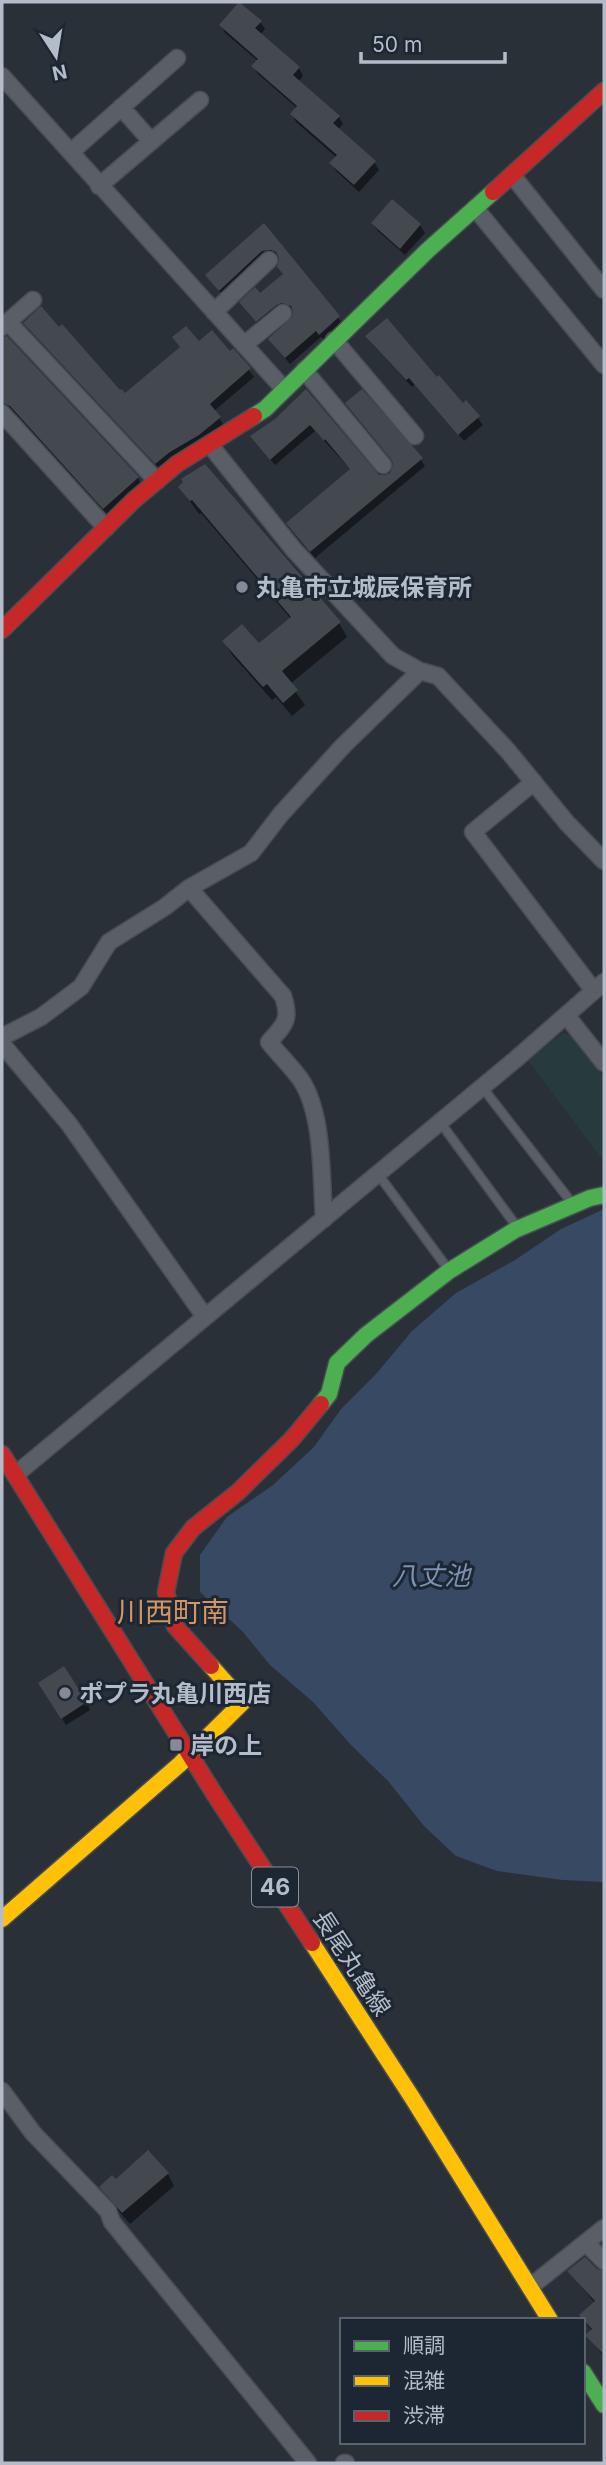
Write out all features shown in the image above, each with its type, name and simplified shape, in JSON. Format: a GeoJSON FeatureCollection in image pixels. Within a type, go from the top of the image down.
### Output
{"type":"FeatureCollection","features":[{"type":"Feature","properties":{"kind":"street"},"geometry":{"type":"LineString","coordinates":[[71,152],[177,58]]}},
{"type":"Feature","properties":{"kind":"street"},"geometry":{"type":"LineString","coordinates":[[2,76],[284,389]]}},
{"type":"Feature","properties":{"kind":"street"},"geometry":{"type":"LineString","coordinates":[[2,630],[156,481],[177,464],[265,409],[334,340],[604,91]]}},
{"type":"Feature","properties":{"kind":"street"},"geometry":{"type":"LineString","coordinates":[[99,186],[200,100]]}},
{"type":"Feature","properties":{"kind":"street"},"geometry":{"type":"LineString","coordinates":[[121,107],[152,141]]}},
{"type":"Feature","properties":{"kind":"street"},"geometry":{"type":"LineString","coordinates":[[512,175],[604,290]]}},
{"type":"Feature","properties":{"kind":"street"},"geometry":{"type":"LineString","coordinates":[[475,208],[604,365]]}},
{"type":"Feature","properties":{"kind":"street"},"geometry":{"type":"LineString","coordinates":[[214,312],[269,260]]}},
{"type":"Feature","properties":{"kind":"street"},"geometry":{"type":"LineString","coordinates":[[33,300],[5,324],[156,481]]}},
{"type":"Feature","properties":{"kind":"street"},"geometry":{"type":"LineString","coordinates":[[244,345],[283,313]]}},
{"type":"Feature","properties":{"kind":"street"},"geometry":{"type":"LineString","coordinates":[[334,340],[415,436]]}},
{"type":"Feature","properties":{"kind":"street"},"geometry":{"type":"LineString","coordinates":[[304,370],[383,465]]}},
{"type":"Feature","properties":{"kind":"street"},"geometry":{"type":"LineString","coordinates":[[2,413],[106,528]]}},
{"type":"Feature","properties":{"kind":"street"},"geometry":{"type":"LineString","coordinates":[[210,445],[294,550],[393,656],[420,671],[438,676],[604,861]]}},
{"type":"Feature","properties":{"kind":"street"},"geometry":{"type":"LineString","coordinates":[[2,1037],[41,1017],[81,987],[109,942],[165,907],[189,888],[251,853],[281,814],[343,746],[420,671]]}},
{"type":"Feature","properties":{"kind":"street"},"geometry":{"type":"LineString","coordinates":[[15,1475],[482,1087],[599,986],[473,832],[534,782]]}},
{"type":"Feature","properties":{"kind":"street"},"geometry":{"type":"LineString","coordinates":[[189,888],[283,996],[288,1012],[285,1024],[269,1042],[301,1080],[309,1097],[318,1136],[324,1219]]}},
{"type":"Feature","properties":{"kind":"street"},"geometry":{"type":"LineString","coordinates":[[566,1015],[604,1063]]}},
{"type":"Feature","properties":{"kind":"street"},"geometry":{"type":"LineString","coordinates":[[2,1044],[69,1124],[205,1317]]}},
{"type":"Feature","properties":{"kind":"street"},"geometry":{"type":"LineString","coordinates":[[2,1919],[190,1754],[243,1702],[175,1626],[166,1592],[174,1553],[193,1528],[238,1492],[292,1438],[329,1394],[337,1363],[366,1335],[449,1271],[519,1229],[604,1195]]}},
{"type":"Feature","properties":{"kind":"street","name":"長尾丸亀線"},"geometry":{"type":"LineString","coordinates":[[2,1454],[190,1754],[413,2099],[549,2318]]}},
{"type":"Feature","properties":{"kind":"street"},"geometry":{"type":"LineString","coordinates":[[2,2091],[33,2133],[108,2211],[112,2222],[308,2463]]}},
{"type":"Feature","properties":{"kind":"street"},"geometry":{"type":"LineString","coordinates":[[530,2287],[604,2228]]}},
{"type":"Feature","properties":{"kind":"street"},"geometry":{"type":"LineString","coordinates":[[586,2243],[604,2261]]}},
{"type":"Feature","properties":{"kind":"street"},"geometry":{"type":"LineString","coordinates":[[585,2375],[604,2405]]}},
{"type":"Feature","properties":{"kind":"lane"},"geometry":{"type":"LineString","coordinates":[[482,1087],[574,1205]]}},
{"type":"Feature","properties":{"kind":"lane"},"geometry":{"type":"LineString","coordinates":[[440,1122],[519,1229]]}},
{"type":"Feature","properties":{"kind":"lane"},"geometry":{"type":"LineString","coordinates":[[378,1174],[449,1271]]}},
{"type":"Feature","properties":{"kind":"green space"},"geometry":{"type":"Polygon","coordinates":[[[563,1033],[572,1035],[604,1078],[604,1162],[528,1060],[563,1033]]]}},
{"type":"Feature","properties":{"kind":"water","name":"八丈池"},"geometry":{"type":"Polygon","coordinates":[[[604,1209],[604,1882],[563,1880],[497,1871],[456,1856],[424,1826],[388,1781],[313,1702],[270,1665],[243,1632],[200,1592],[200,1555],[227,1517],[273,1485],[314,1447],[341,1409],[377,1373],[412,1331],[456,1293],[515,1260],[561,1229],[604,1209]]]}},
{"type":"Feature","properties":{"kind":"building"},"geometry":{"type":"Polygon","coordinates":[[[239,2],[262,21],[255,28],[300,67],[293,75],[340,116],[333,123],[376,161],[354,185],[329,163],[337,155],[290,114],[297,106],[251,66],[258,59],[219,25],[239,2]]]}},
{"type":"Feature","properties":{"kind":"building"},"geometry":{"type":"Polygon","coordinates":[[[392,199],[421,224],[400,249],[371,223],[392,199]]]}},
{"type":"Feature","properties":{"kind":"building"},"geometry":{"type":"Polygon","coordinates":[[[264,223],[340,316],[319,335],[316,331],[285,358],[268,339],[292,317],[291,306],[282,303],[277,305],[256,322],[239,302],[255,287],[260,293],[283,274],[277,267],[279,258],[276,252],[262,251],[219,291],[205,275],[264,223]]]}},
{"type":"Feature","properties":{"kind":"building"},"geometry":{"type":"Polygon","coordinates":[[[41,306],[59,327],[62,324],[125,393],[180,347],[172,337],[186,326],[199,341],[212,330],[230,351],[233,348],[251,368],[210,404],[221,417],[155,464],[23,323],[41,306]]]}},
{"type":"Feature","properties":{"kind":"building"},"geometry":{"type":"Polygon","coordinates":[[[387,318],[437,377],[439,375],[463,403],[466,400],[480,416],[458,435],[409,378],[406,380],[365,336],[387,318]]]}},
{"type":"Feature","properties":{"kind":"building"},"geometry":{"type":"Polygon","coordinates":[[[7,336],[139,477],[103,509],[10,406],[2,403],[2,337],[7,336]]]}},
{"type":"Feature","properties":{"kind":"building"},"geometry":{"type":"Polygon","coordinates":[[[306,389],[379,475],[390,473],[393,464],[391,459],[345,403],[362,389],[423,458],[310,552],[286,523],[350,469],[310,425],[270,460],[250,436],[275,419],[306,389]]]}},
{"type":"Feature","properties":{"kind":"building"},"geometry":{"type":"Polygon","coordinates":[[[205,464],[341,622],[282,671],[298,690],[283,703],[267,684],[263,687],[222,641],[242,624],[259,643],[291,617],[178,487],[183,482],[181,479],[205,464]]]}},
{"type":"Feature","properties":{"kind":"building"},"geometry":{"type":"Polygon","coordinates":[[[64,1666],[87,1702],[61,1719],[38,1683],[64,1666]]]}},
{"type":"Feature","properties":{"kind":"building"},"geometry":{"type":"Polygon","coordinates":[[[148,2150],[169,2173],[122,2213],[99,2187],[112,2175],[116,2179],[148,2150]]]}},
{"type":"Feature","properties":{"kind":"building"},"geometry":{"type":"Polygon","coordinates":[[[585,2257],[597,2269],[604,2271],[604,2355],[585,2335],[592,2329],[585,2318],[579,2315],[595,2301],[567,2271],[585,2257]]]}},
{"type":"Feature","properties":{"kind":"traffic: fast"},"geometry":{"type":"LineString","coordinates":[[254,416],[265,409],[428,250],[493,192]]}},
{"type":"Feature","properties":{"kind":"traffic: fast"},"geometry":{"type":"LineString","coordinates":[[321,1404],[329,1394],[337,1363],[366,1335],[449,1271],[515,1230],[590,1198],[604,1195]]}},
{"type":"Feature","properties":{"kind":"traffic: fast"},"geometry":{"type":"LineString","coordinates":[[585,2375],[604,2405]]}},
{"type":"Feature","properties":{"kind":"traffic: slow"},"geometry":{"type":"LineString","coordinates":[[2,1919],[180,1764],[243,1702],[211,1666]]}},
{"type":"Feature","properties":{"kind":"traffic: slow"},"geometry":{"type":"LineString","coordinates":[[312,1943],[413,2099],[549,2318]]}},
{"type":"Feature","properties":{"kind":"traffic: jam"},"geometry":{"type":"LineString","coordinates":[[493,192],[604,91]]}},
{"type":"Feature","properties":{"kind":"traffic: jam"},"geometry":{"type":"LineString","coordinates":[[2,630],[134,500],[177,464],[254,416]]}},
{"type":"Feature","properties":{"kind":"traffic: jam"},"geometry":{"type":"LineString","coordinates":[[211,1666],[175,1626],[166,1592],[174,1553],[193,1528],[238,1492],[292,1439],[321,1404]]}},
{"type":"Feature","properties":{"kind":"traffic: jam"},"geometry":{"type":"LineString","coordinates":[[2,1454],[215,1795],[312,1943]]}},
{"type":"Feature","properties":{"kind":"place","name":"丸亀市立城辰保育所"},"geometry":{"type":"Point","coordinates":[242,587]}},
{"type":"Feature","properties":{"kind":"place","name":"ポプラ丸亀川西店"},"geometry":{"type":"Point","coordinates":[65,1693]}},
{"type":"Feature","properties":{"kind":"place","name":"岸の上"},"geometry":{"type":"Point","coordinates":[176,1745]}},
{"type":"Feature","properties":{"kind":"district","name":"川西町南"},"geometry":{"type":"Point","coordinates":[173,1612]}}]}
